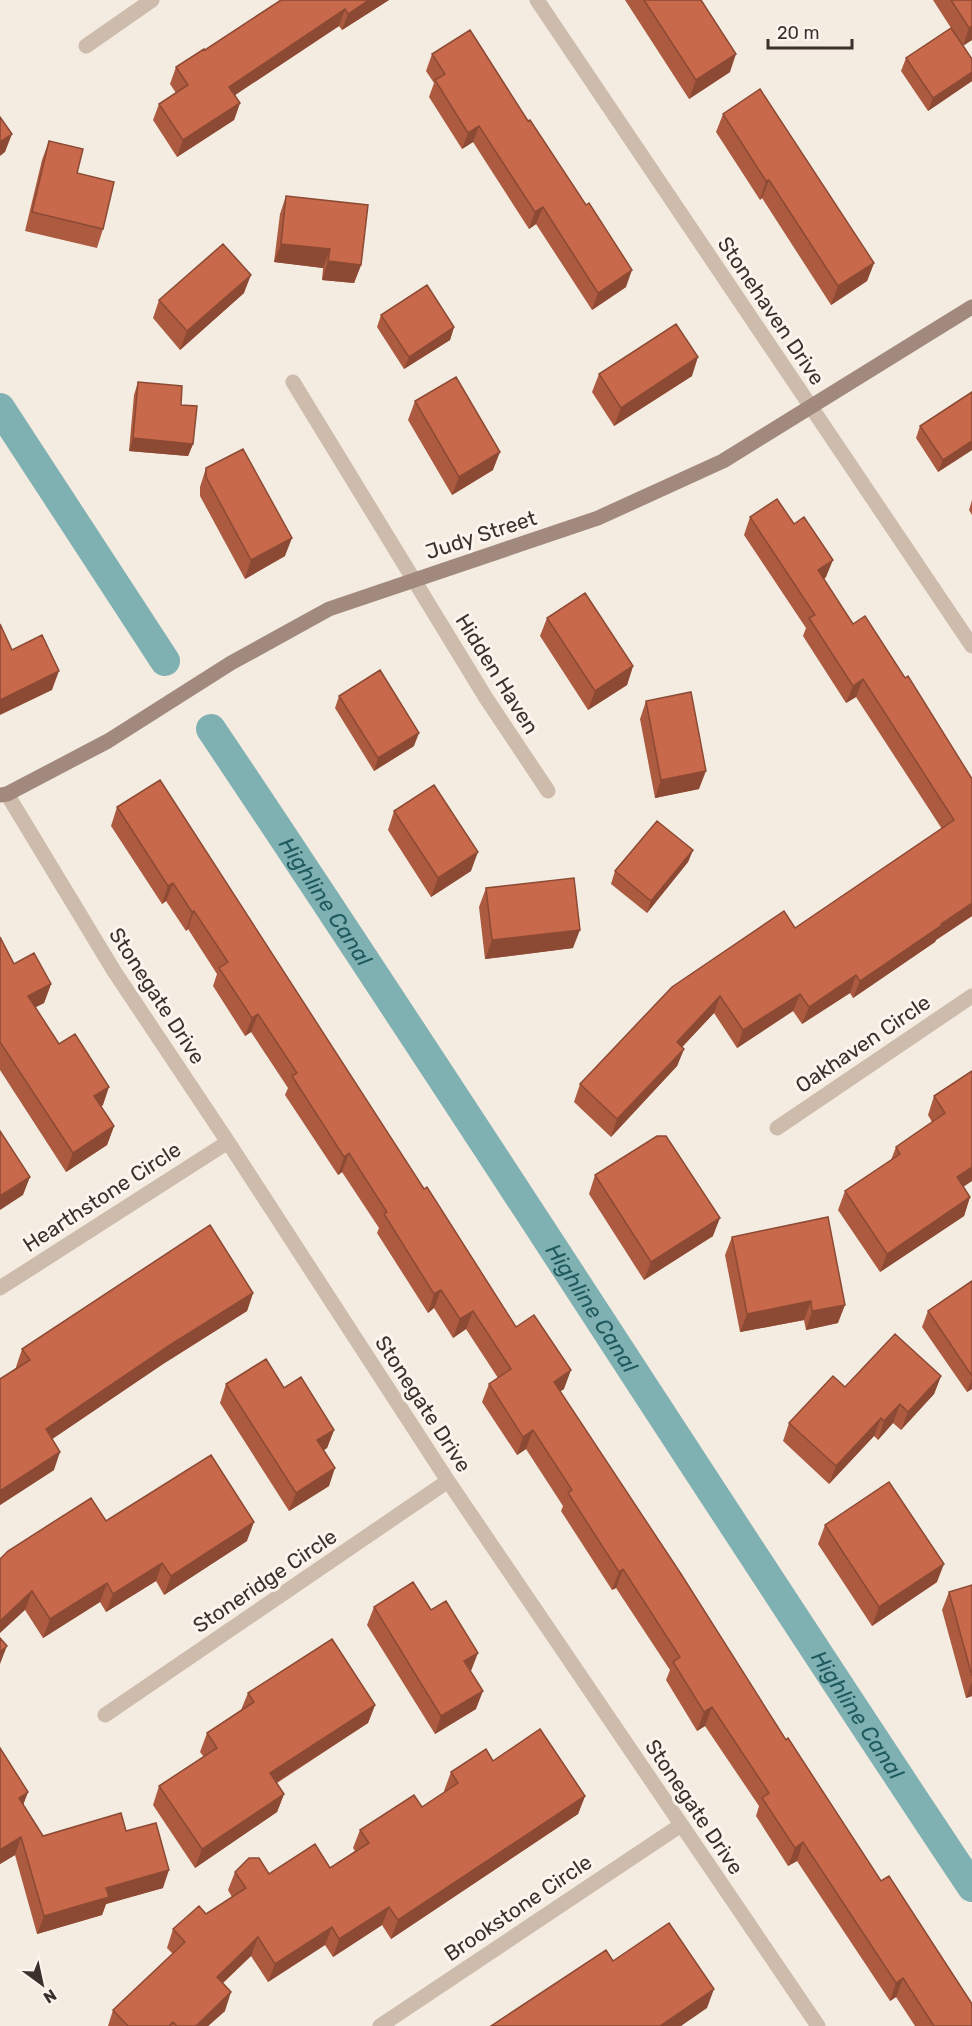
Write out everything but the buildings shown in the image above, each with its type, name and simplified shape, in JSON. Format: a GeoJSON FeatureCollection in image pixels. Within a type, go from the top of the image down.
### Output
{"type":"FeatureCollection","features":[{"type":"Feature","properties":{"kind":"street"},"geometry":{"type":"LineString","coordinates":[[86,46],[152,0]]}},
{"type":"Feature","properties":{"kind":"street","name":"Stonehaven Drive"},"geometry":{"type":"LineString","coordinates":[[537,0],[972,646]]}},
{"type":"Feature","properties":{"kind":"street","name":"Judy Street"},"geometry":{"type":"LineString","coordinates":[[4,795],[108,741],[231,663],[329,609],[598,518],[723,461],[972,307]]}},
{"type":"Feature","properties":{"kind":"street","name":"Hidden Haven"},"geometry":{"type":"LineString","coordinates":[[293,382],[486,698],[548,791]]}},
{"type":"Feature","properties":{"kind":"street","name":"Stonegate Drive"},"geometry":{"type":"LineString","coordinates":[[4,795],[114,971],[448,1481],[818,2026]]}},
{"type":"Feature","properties":{"kind":"street","name":"Oakhaven Circle"},"geometry":{"type":"LineString","coordinates":[[777,1128],[972,996]]}},
{"type":"Feature","properties":{"kind":"street","name":"Hearthstone Circle"},"geometry":{"type":"LineString","coordinates":[[0,1288],[228,1142]]}},
{"type":"Feature","properties":{"kind":"street","name":"Stoneridge Circle"},"geometry":{"type":"LineString","coordinates":[[105,1714],[448,1481]]}},
{"type":"Feature","properties":{"kind":"street","name":"Brookstone Circle"},"geometry":{"type":"LineString","coordinates":[[380,2026],[681,1825]]}},
{"type":"Feature","properties":{"kind":"waterway"},"geometry":{"type":"LineString","coordinates":[[0,408],[165,661]]}},
{"type":"Feature","properties":{"kind":"waterway","name":"Highline Canal"},"geometry":{"type":"LineString","coordinates":[[211,729],[972,1887]]}}]}
